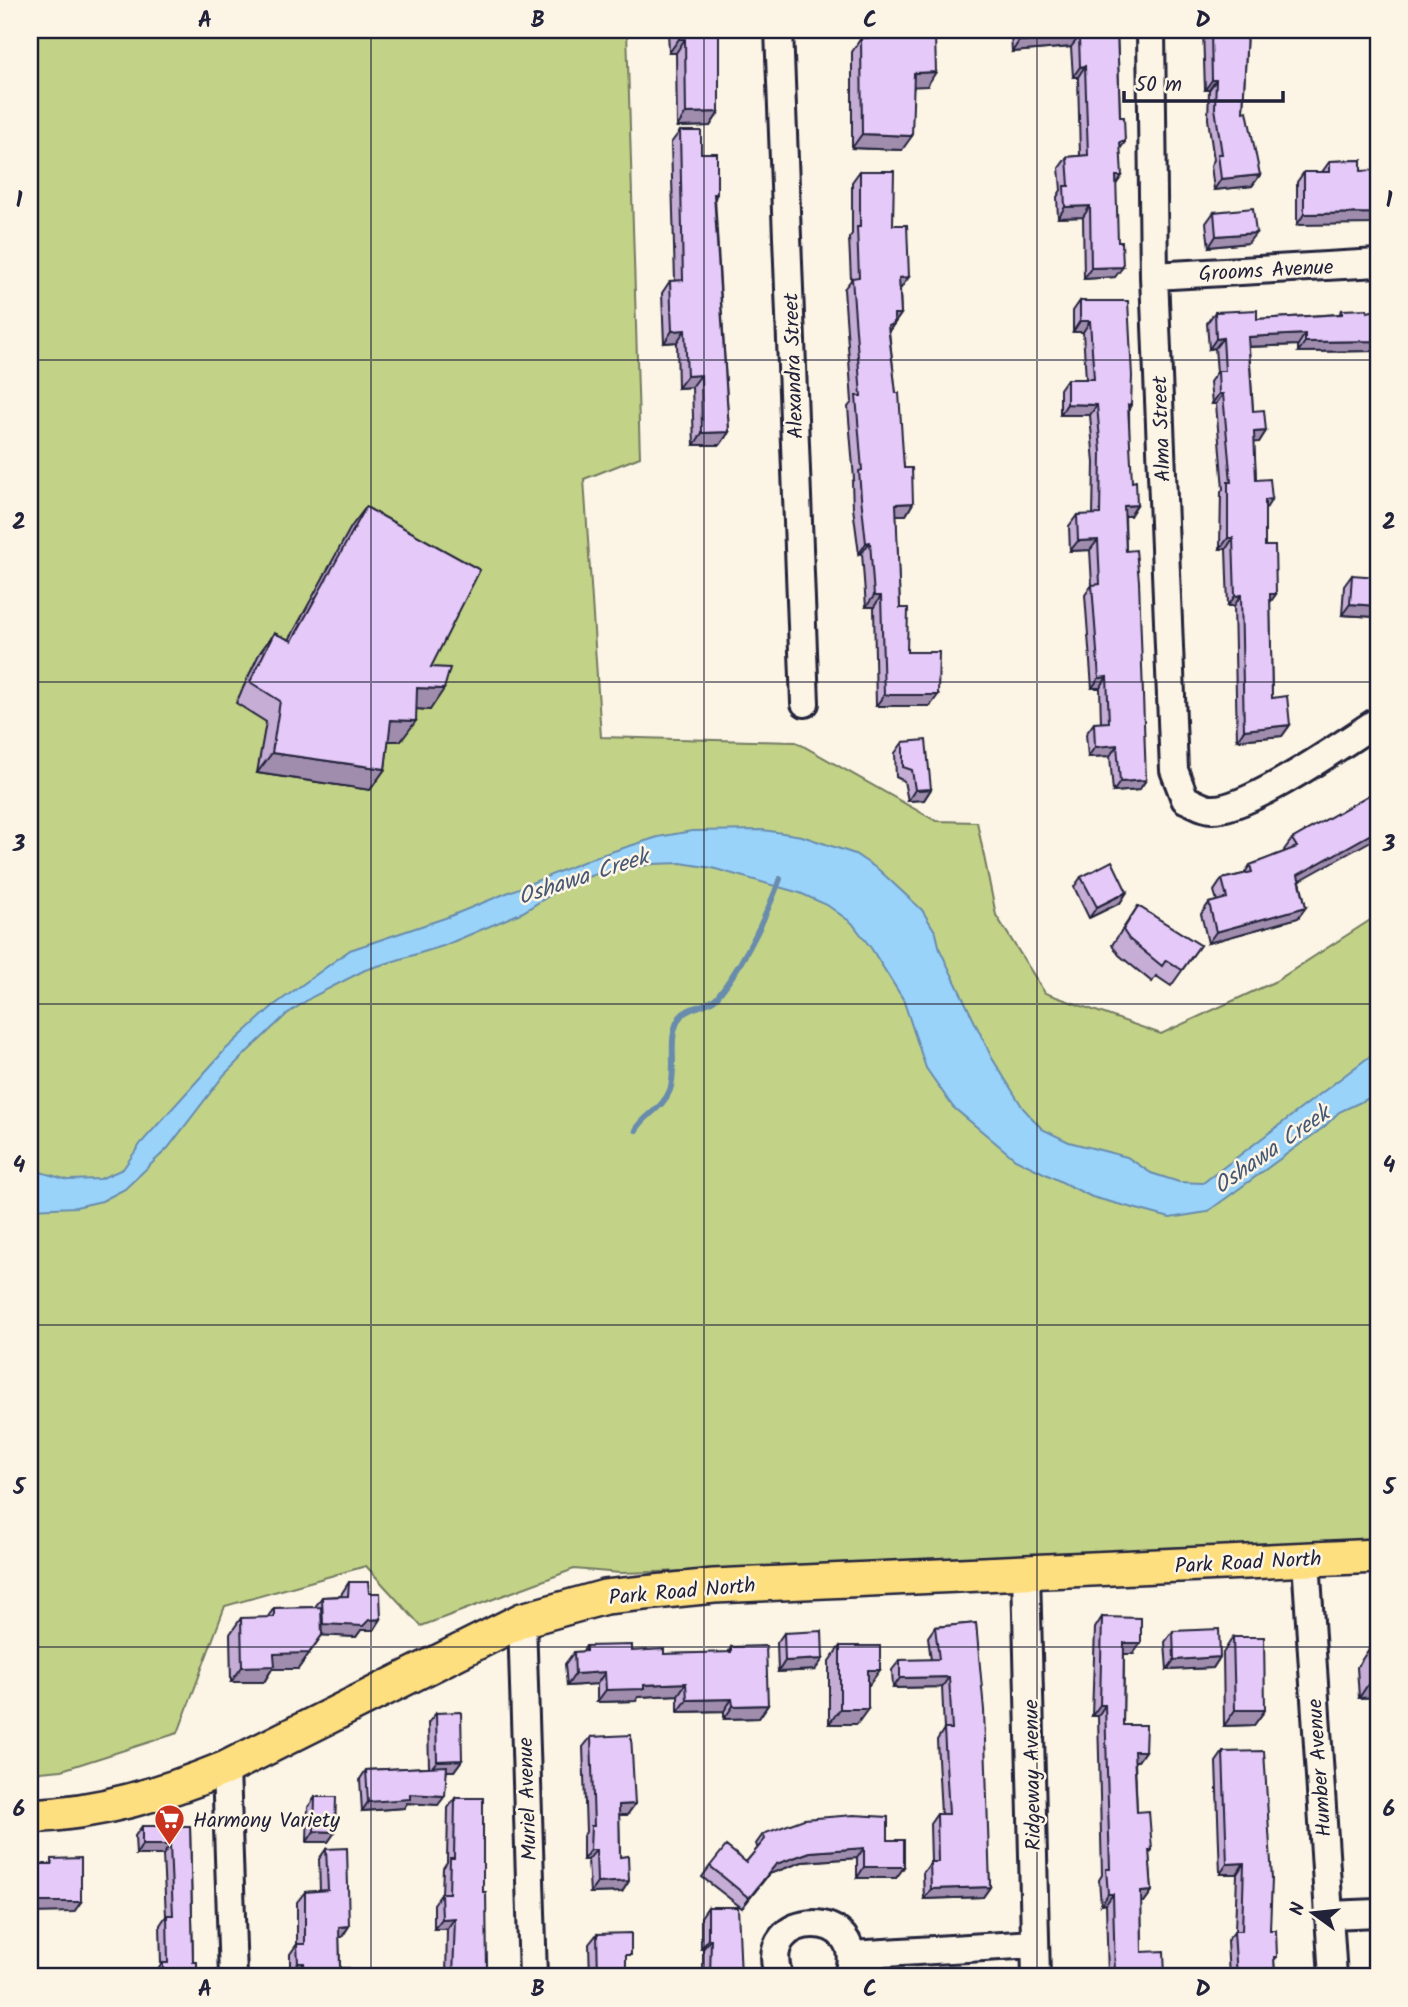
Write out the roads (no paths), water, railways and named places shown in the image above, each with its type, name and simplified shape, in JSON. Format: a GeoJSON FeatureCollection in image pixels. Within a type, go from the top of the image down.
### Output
{"type":"FeatureCollection","features":[{"type":"Feature","properties":{"kind":"main road","name":"Park Road North"},"geometry":{"type":"LineString","coordinates":[[30,1816],[115,1806],[152,1797],[226,1769],[522,1620],[605,1597],[728,1585],[1378,1556]]}},
{"type":"Feature","properties":{"kind":"street","name":"Alexandra Street"},"geometry":{"type":"LineString","coordinates":[[779,30],[805,703]]}},
{"type":"Feature","properties":{"kind":"street","name":"Alma Street"},"geometry":{"type":"LineString","coordinates":[[1151,30],[1154,276],[1174,770],[1185,799],[1211,809],[1245,799],[1286,780],[1378,721]]}},
{"type":"Feature","properties":{"kind":"street","name":"Grooms Avenue"},"geometry":{"type":"LineString","coordinates":[[1154,276],[1378,263]]}},
{"type":"Feature","properties":{"kind":"street","name":"Humber Avenue"},"geometry":{"type":"LineString","coordinates":[[1306,1559],[1332,1977]]}},
{"type":"Feature","properties":{"kind":"street","name":"Ridgeway Avenue"},"geometry":{"type":"LineString","coordinates":[[1026,1573],[1036,1977]]}},
{"type":"Feature","properties":{"kind":"street","name":"Muriel Avenue"},"geometry":{"type":"LineString","coordinates":[[522,1620],[533,1977]]}},
{"type":"Feature","properties":{"kind":"street"},"geometry":{"type":"LineString","coordinates":[[226,1769],[233,1977]]}},
{"type":"Feature","properties":{"kind":"street"},"geometry":{"type":"LineString","coordinates":[[1330,1915],[1378,1913]]}},
{"type":"Feature","properties":{"kind":"street"},"geometry":{"type":"LineString","coordinates":[[779,1977],[775,1964],[781,1940],[802,1924],[827,1925],[846,1942],[849,1966],[1035,1944]]}},
{"type":"Feature","properties":{"kind":"water","name":"Oshawa Creek"},"geometry":{"type":"Polygon","coordinates":[[[763,830],[802,836],[855,854],[879,870],[922,910],[936,933],[940,950],[992,1058],[1023,1108],[1042,1129],[1069,1142],[1127,1157],[1151,1173],[1179,1182],[1203,1183],[1378,1050],[1378,1094],[1339,1112],[1324,1127],[1207,1212],[1170,1218],[1092,1197],[1015,1159],[953,1107],[926,1068],[903,999],[852,923],[827,905],[800,893],[712,868],[681,863],[653,864],[596,874],[568,884],[523,912],[443,946],[365,970],[312,997],[287,1014],[224,1075],[168,1148],[125,1189],[102,1201],[76,1207],[30,1209],[30,1169],[68,1180],[100,1179],[123,1169],[141,1143],[225,1050],[273,1006],[350,950],[448,917],[595,857],[658,837],[692,831],[763,830]]]}},
{"type":"Feature","properties":{"kind":"waterway"},"geometry":{"type":"LineString","coordinates":[[636,1130],[663,1102],[670,1090],[674,1034],[680,1017],[709,1003],[727,984],[753,940],[780,879]]}},
{"type":"Feature","properties":{"kind":"place","name":"Harmony Variety"},"geometry":{"type":"Point","coordinates":[170,1847]}}]}
